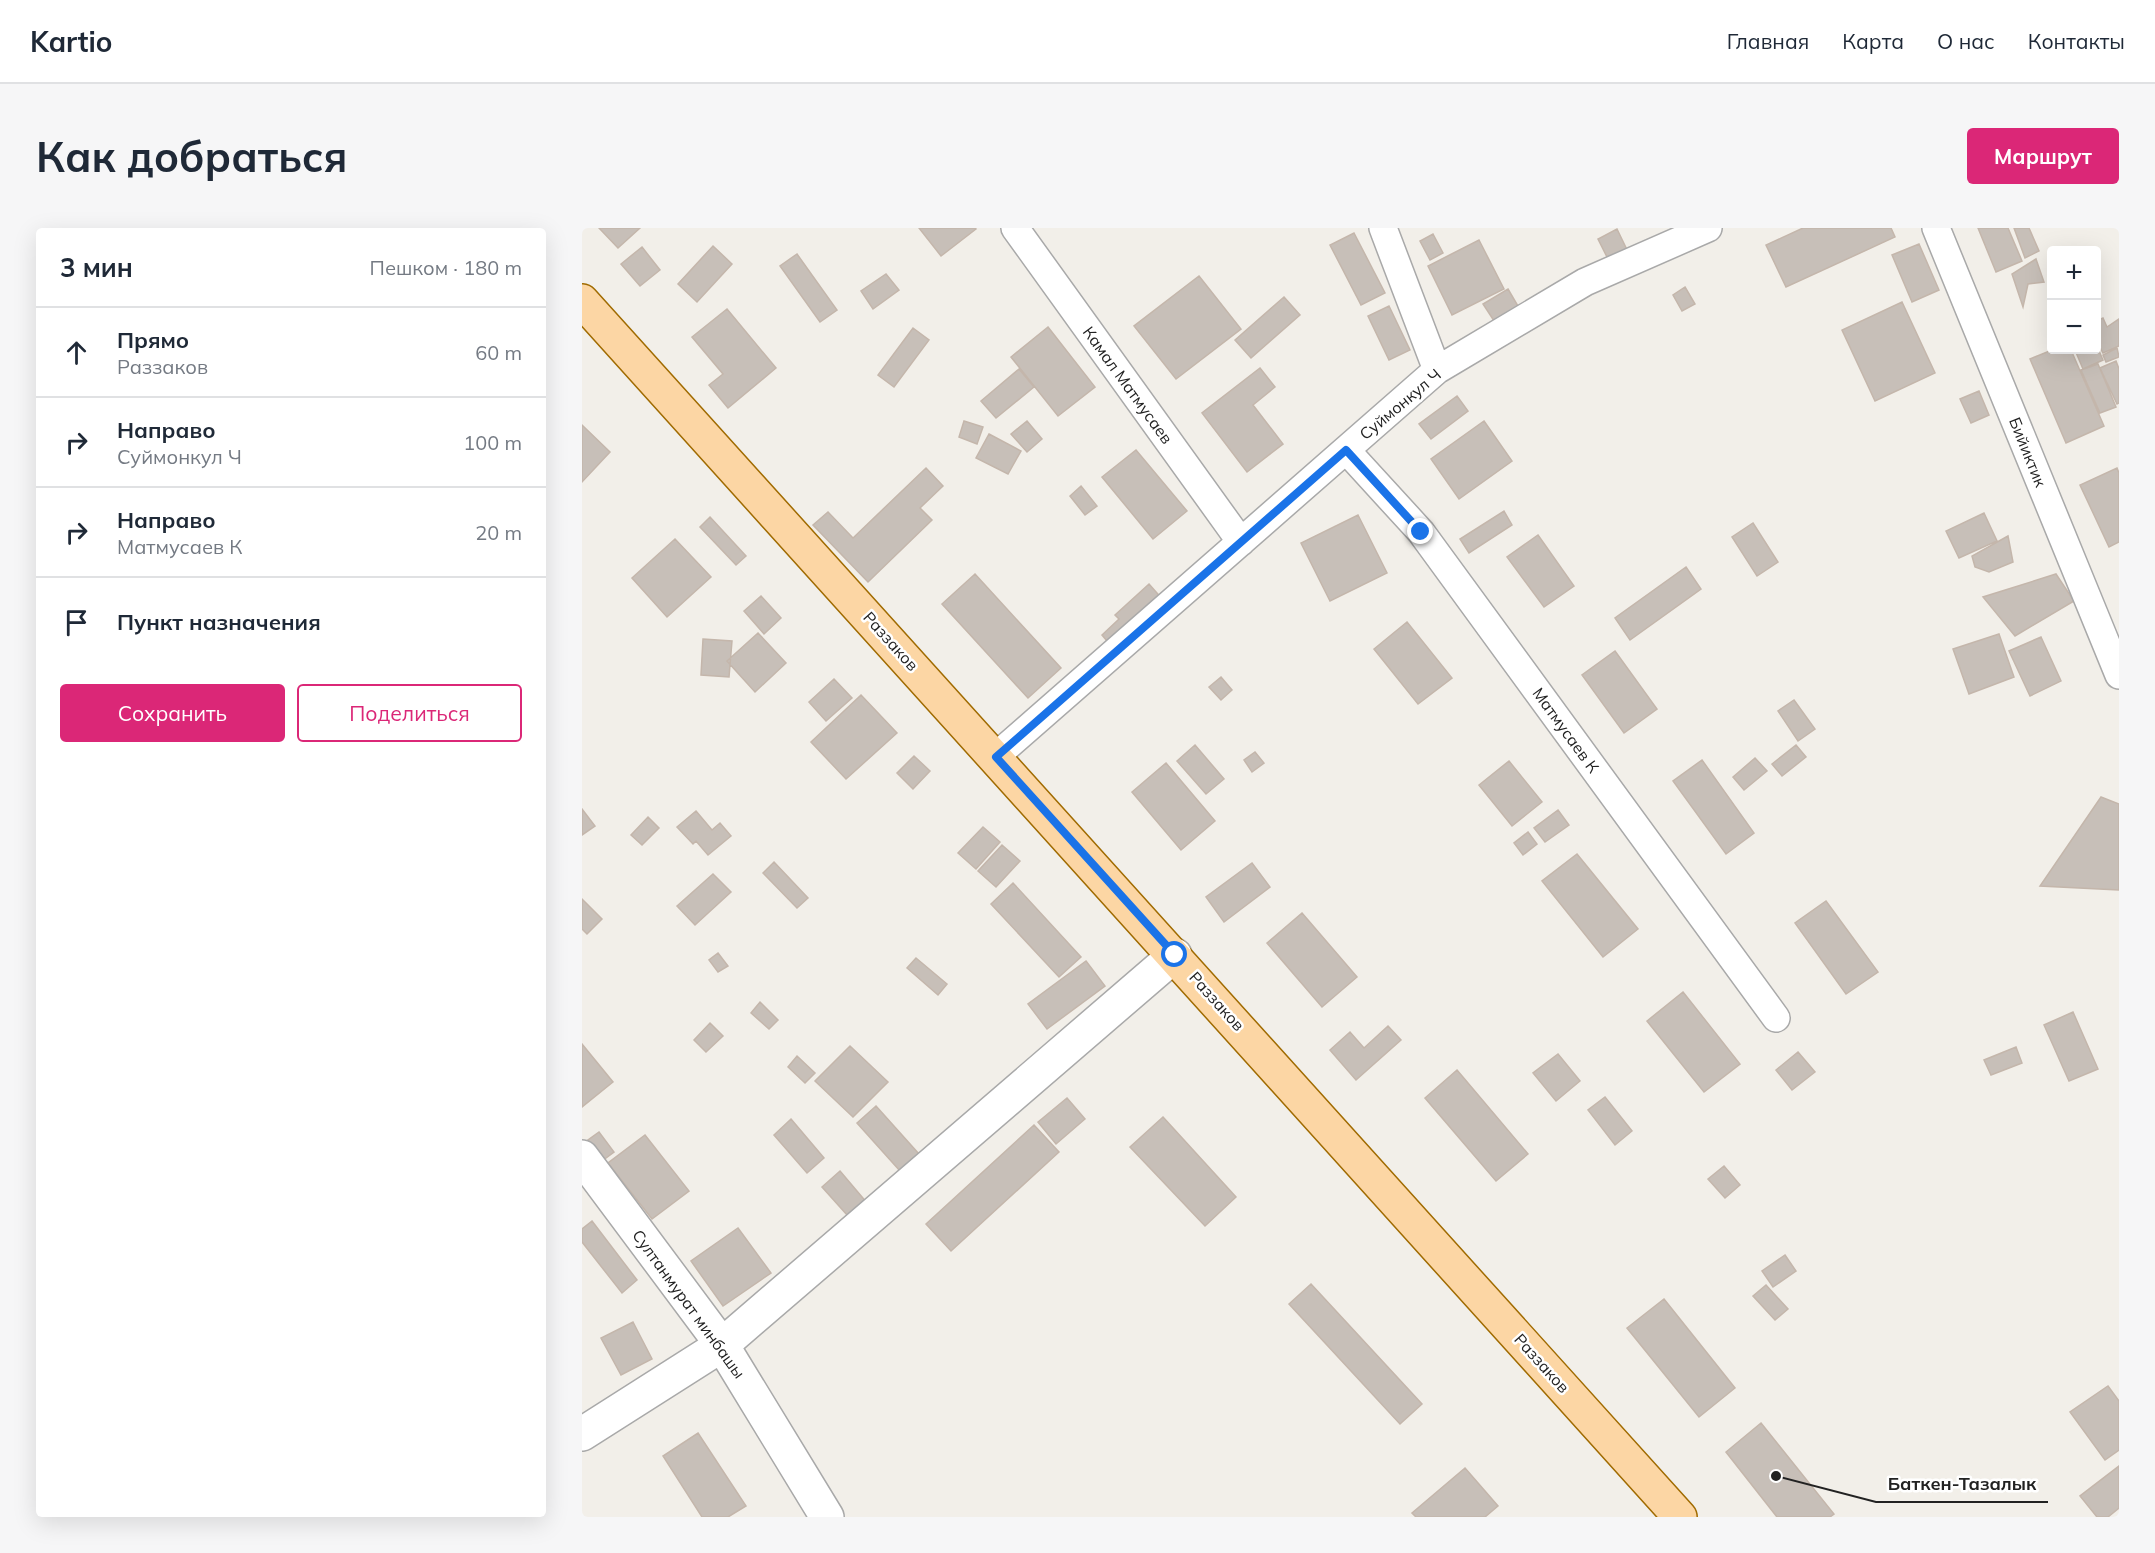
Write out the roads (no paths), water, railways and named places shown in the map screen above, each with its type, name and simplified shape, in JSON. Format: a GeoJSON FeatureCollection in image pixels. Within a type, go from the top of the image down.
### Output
{"type":"FeatureCollection","features":[{"type":"Feature","properties":{"kind":"main road","name":"Раззаков"},"geometry":{"type":"LineString","coordinates":[[582,301],[1175,955],[1680,1517]]}},
{"type":"Feature","properties":{"kind":"street","name":"Камал Матмусаев"},"geometry":{"type":"LineString","coordinates":[[1015,228],[1241,542]]}},
{"type":"Feature","properties":{"kind":"street"},"geometry":{"type":"LineString","coordinates":[[1383,228],[1437,370]]}},
{"type":"Feature","properties":{"kind":"street","name":"Суймонкул Ч"},"geometry":{"type":"LineString","coordinates":[[996,757],[1437,370],[1585,282],[1708,228]]}},
{"type":"Feature","properties":{"kind":"street","name":"Бийиктик"},"geometry":{"type":"LineString","coordinates":[[1936,228],[2119,675]]}},
{"type":"Feature","properties":{"kind":"street","name":"Матмусаев К"},"geometry":{"type":"LineString","coordinates":[[1346,450],[1421,532],[1776,1018]]}},
{"type":"Feature","properties":{"kind":"street"},"geometry":{"type":"LineString","coordinates":[[582,1434],[722,1345],[1175,955]]}},
{"type":"Feature","properties":{"kind":"street","name":"Султанмурат минбашы"},"geometry":{"type":"LineString","coordinates":[[582,1157],[722,1345],[827,1517]]}},
{"type":"Feature","properties":{"kind":"place","name":"Баткен-Тазалык"},"geometry":{"type":"Point","coordinates":[1776,1476]}}]}
